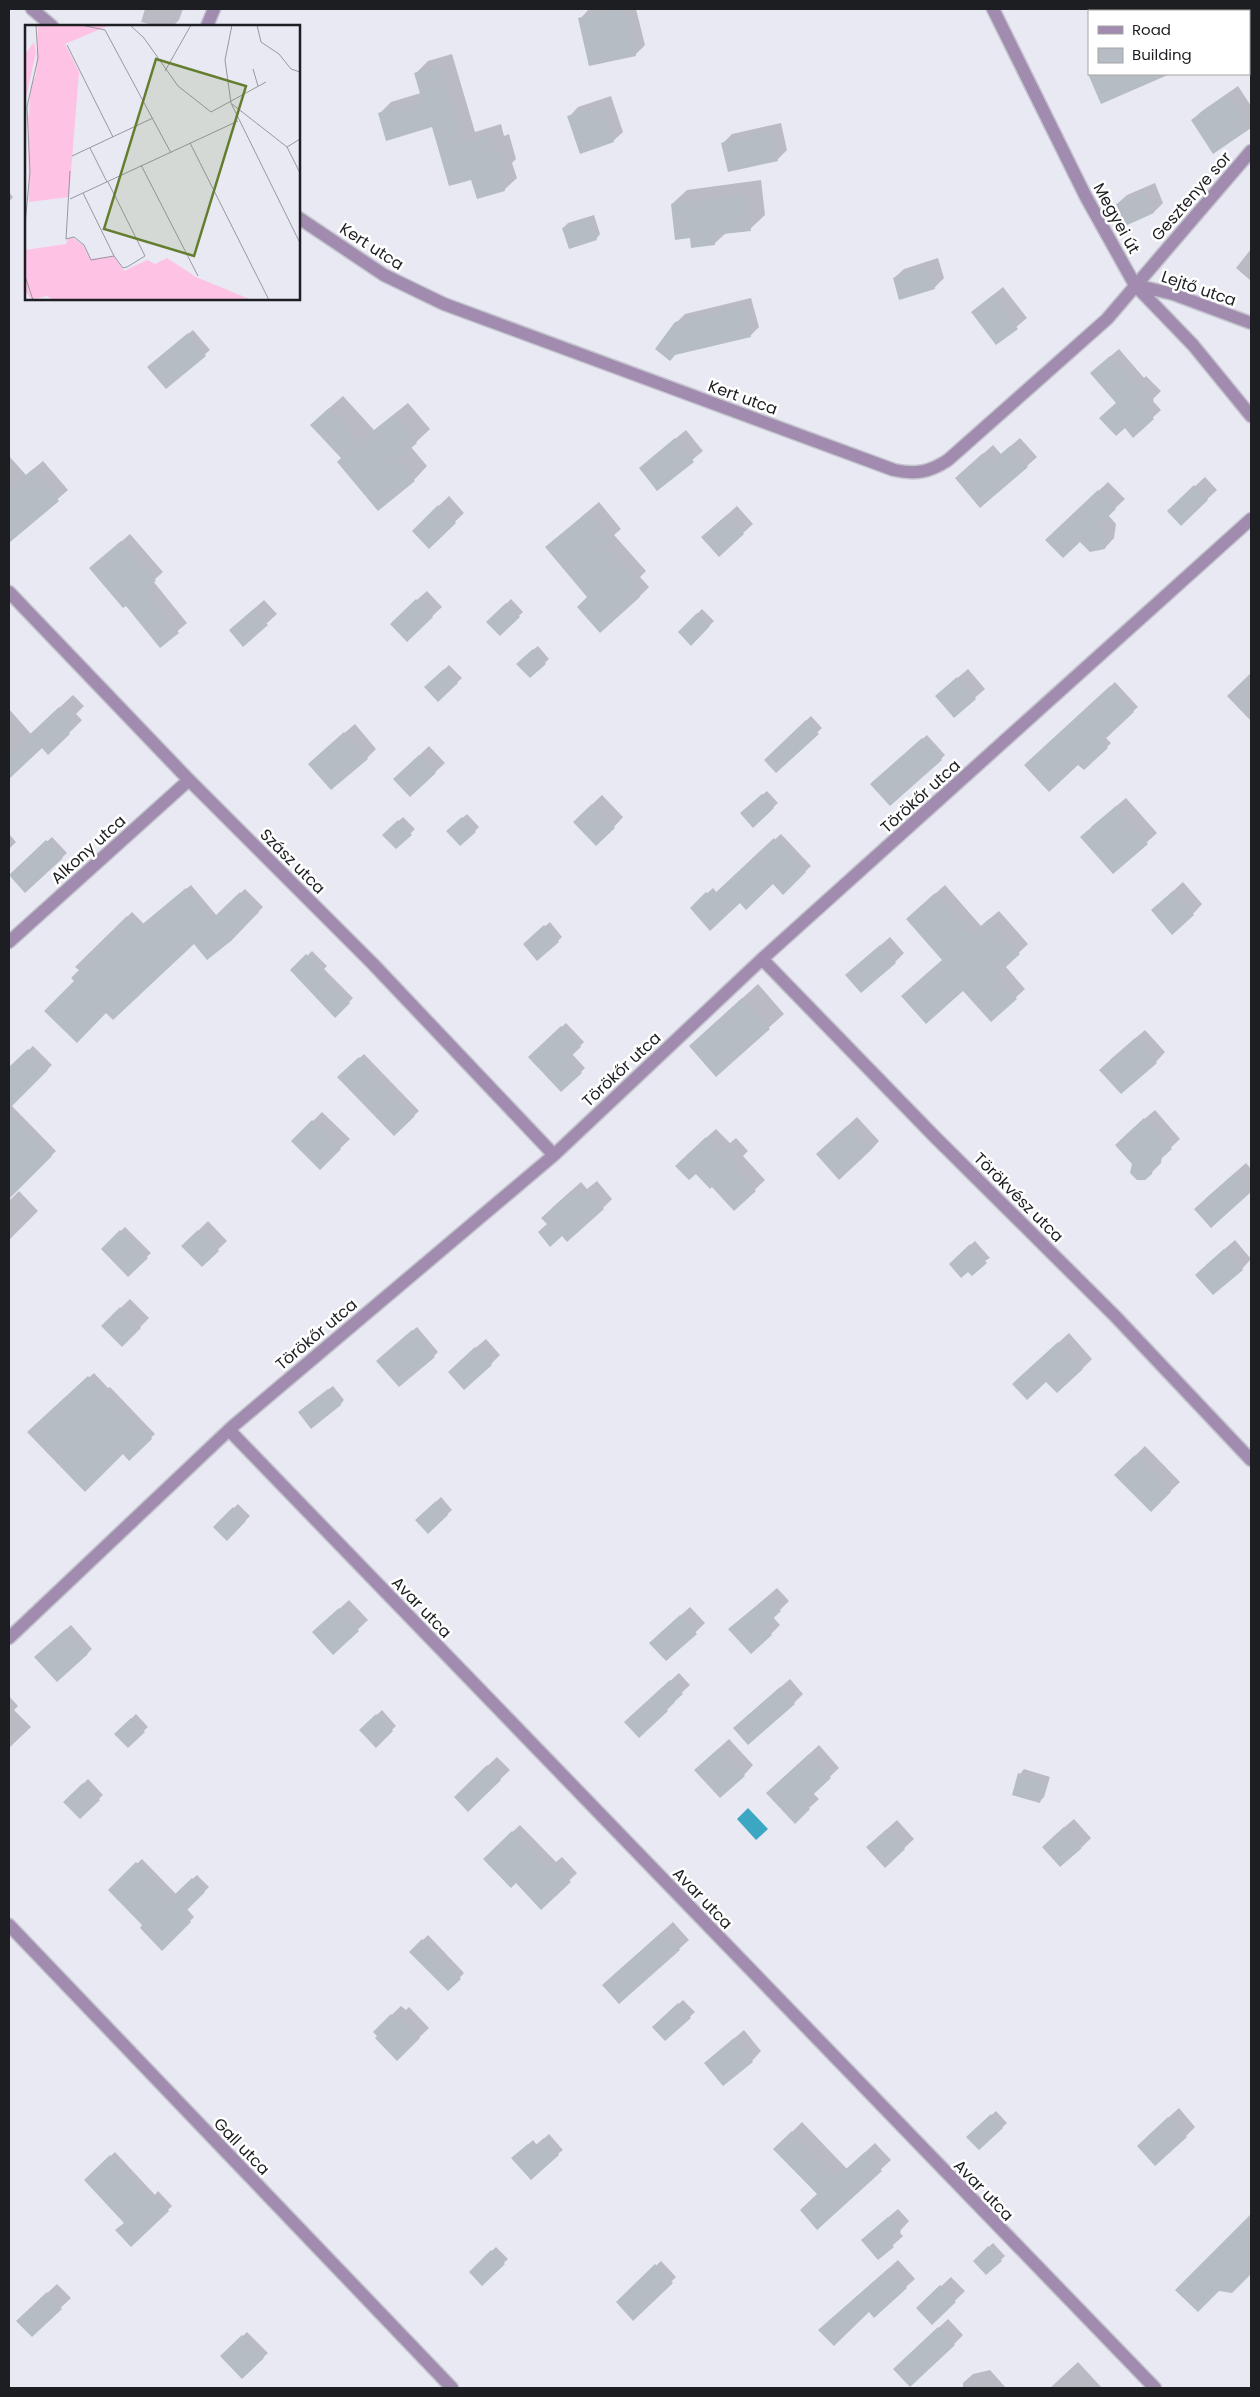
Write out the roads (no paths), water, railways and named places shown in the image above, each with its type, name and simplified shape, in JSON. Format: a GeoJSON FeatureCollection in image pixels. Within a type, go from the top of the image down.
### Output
{"type":"FeatureCollection","features":[{"type":"Feature","properties":{"kind":"street"},"geometry":{"type":"LineString","coordinates":[[32,9],[51,25]]}},
{"type":"Feature","properties":{"kind":"street"},"geometry":{"type":"LineString","coordinates":[[207,25],[214,9]]}},
{"type":"Feature","properties":{"kind":"street","name":"Megyei út"},"geometry":{"type":"LineString","coordinates":[[993,9],[1086,197],[1135,285],[1193,345],[1251,416]]}},
{"type":"Feature","properties":{"kind":"street","name":"Gesztenye sor"},"geometry":{"type":"LineString","coordinates":[[1135,285],[1251,151]]}},
{"type":"Feature","properties":{"kind":"street","name":"Kert utca"},"geometry":{"type":"LineString","coordinates":[[300,219],[384,275],[444,304],[884,467],[910,473],[929,471],[948,460],[1107,319],[1135,285]]}},
{"type":"Feature","properties":{"kind":"street","name":"Lejtő utca"},"geometry":{"type":"LineString","coordinates":[[1135,285],[1173,294],[1251,323]]}},
{"type":"Feature","properties":{"kind":"street","name":"Törökőr utca"},"geometry":{"type":"LineString","coordinates":[[9,1638],[229,1430],[554,1155],[762,959],[1251,519]]}},
{"type":"Feature","properties":{"kind":"street","name":"Szász utca"},"geometry":{"type":"LineString","coordinates":[[9,592],[189,780],[373,964],[554,1155]]}},
{"type":"Feature","properties":{"kind":"street","name":"Alkony utca"},"geometry":{"type":"LineString","coordinates":[[9,942],[189,780]]}},
{"type":"Feature","properties":{"kind":"street","name":"Törökvész utca"},"geometry":{"type":"LineString","coordinates":[[762,959],[934,1136],[1115,1316],[1251,1460]]}},
{"type":"Feature","properties":{"kind":"street","name":"Avar utca"},"geometry":{"type":"LineString","coordinates":[[229,1430],[1155,2388]]}},
{"type":"Feature","properties":{"kind":"street","name":"Gall utca"},"geometry":{"type":"LineString","coordinates":[[9,1925],[452,2388]]}},
{"type":"Feature","properties":{"kind":"water"},"geometry":{"type":"Polygon","coordinates":[[[748,1808],[768,1829],[756,1840],[737,1819],[748,1808]]]}}]}
